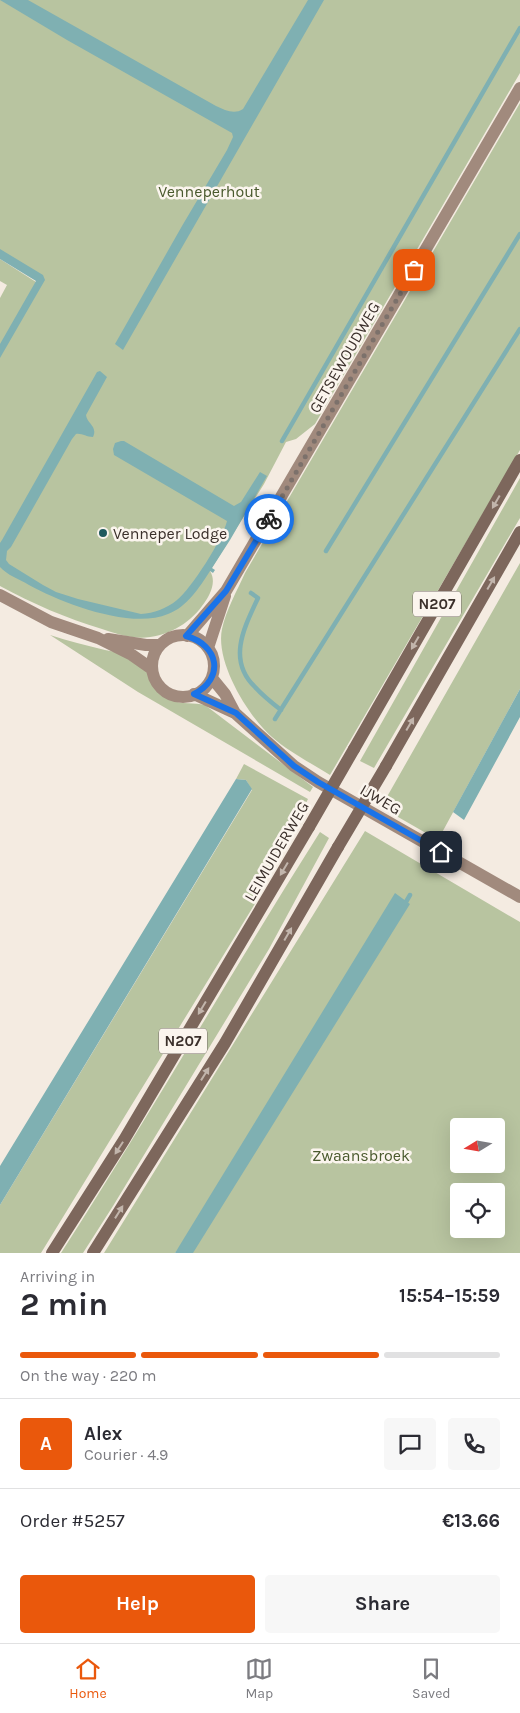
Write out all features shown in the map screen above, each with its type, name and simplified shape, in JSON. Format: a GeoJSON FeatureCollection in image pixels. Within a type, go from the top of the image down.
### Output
{"type":"FeatureCollection","features":[{"type":"Feature","properties":{"kind":"main road","name":"LEIMUIDERWEG"},"geometry":{"type":"LineString","coordinates":[[52,1253],[124,1140],[354,749],[520,460]]}},
{"type":"Feature","properties":{"kind":"main road","name":"N207"},"geometry":{"type":"LineString","coordinates":[[93,1253],[224,1043],[520,532]]}},
{"type":"Feature","properties":{"kind":"street","name":"GETSEWOUDWEG"},"geometry":{"type":"LineString","coordinates":[[186,636],[226,591],[520,88]]}},
{"type":"Feature","properties":{"kind":"street","name":"GETSEWOUDWEG"},"geometry":{"type":"LineString","coordinates":[[208,648],[226,591]]}},
{"type":"Feature","properties":{"kind":"street"},"geometry":{"type":"LineString","coordinates":[[0,595],[51,622],[98,638],[152,669]]}},
{"type":"Feature","properties":{"kind":"street"},"geometry":{"type":"LineString","coordinates":[[98,638],[146,645],[160,645],[177,636],[186,636],[203,642],[208,648],[213,662],[212,678],[208,685],[194,694],[185,696],[176,696],[166,692],[154,678],[152,669],[152,658],[160,645]]}},
{"type":"Feature","properties":{"kind":"street","name":"IJWEG"},"geometry":{"type":"LineString","coordinates":[[212,678],[225,694],[236,713],[272,747],[302,771],[520,898]]}},
{"type":"Feature","properties":{"kind":"street","name":"IJWEG"},"geometry":{"type":"LineString","coordinates":[[194,694],[236,713]]}},
{"type":"Feature","properties":{"kind":"green space","name":"Venneperhout"},"geometry":{"type":"Polygon","coordinates":[[[0,0],[520,0],[520,73],[315,424],[296,439],[286,442],[264,484],[210,571],[213,584],[205,602],[196,614],[180,626],[172,631],[152,637],[142,638],[117,634],[50,610],[0,586],[0,298],[7,285],[0,281],[0,259],[36,282],[39,278],[0,255],[0,0]]]}},
{"type":"Feature","properties":{"kind":"green space"},"geometry":{"type":"Polygon","coordinates":[[[520,103],[520,450],[330,775],[272,737],[253,716],[235,688],[228,672],[223,657],[222,629],[229,608],[245,573],[520,103]]]}},
{"type":"Feature","properties":{"kind":"green space"},"geometry":{"type":"Polygon","coordinates":[[[520,478],[520,518],[374,768],[360,761],[520,478]]]}},
{"type":"Feature","properties":{"kind":"green space"},"geometry":{"type":"Polygon","coordinates":[[[520,563],[520,689],[438,840],[379,806],[388,795],[520,563]]]}},
{"type":"Feature","properties":{"kind":"green space"},"geometry":{"type":"Polygon","coordinates":[[[50,635],[125,654],[141,660],[164,696],[175,702],[205,705],[313,787],[310,792],[138,692],[50,635]]]}},
{"type":"Feature","properties":{"kind":"green space"},"geometry":{"type":"Polygon","coordinates":[[[244,764],[308,799],[256,902],[41,1253],[0,1253],[0,1205],[252,790],[246,780],[236,779],[244,764]]]}},
{"type":"Feature","properties":{"kind":"green space","name":"Zwaansbroek"},"geometry":{"type":"Polygon","coordinates":[[[365,831],[520,922],[520,1253],[184,1253],[179,1248],[175,1253],[104,1253],[365,831]]]}},
{"type":"Feature","properties":{"kind":"green space"},"geometry":{"type":"Polygon","coordinates":[[[320,832],[329,838],[269,949],[113,1206],[83,1253],[61,1253],[127,1149],[320,832]]]}},
{"type":"Feature","properties":{"kind":"water"},"geometry":{"type":"Polygon","coordinates":[[[0,0],[28,0],[216,106],[233,112],[243,109],[308,0],[324,0],[123,350],[115,344],[227,150],[233,137],[232,133],[0,0]]]}},
{"type":"Feature","properties":{"kind":"water"},"geometry":{"type":"Polygon","coordinates":[[[0,249],[43,275],[45,280],[0,358],[0,344],[36,281],[0,259],[0,249]]]}},
{"type":"Feature","properties":{"kind":"water"},"geometry":{"type":"Polygon","coordinates":[[[100,371],[107,377],[86,415],[94,430],[93,437],[76,434],[72,439],[7,551],[6,560],[9,564],[56,592],[78,599],[141,614],[160,610],[177,600],[190,586],[213,551],[227,521],[114,455],[115,443],[124,441],[234,506],[241,502],[260,472],[267,476],[212,568],[215,570],[213,573],[210,571],[197,590],[181,607],[168,614],[153,618],[116,617],[78,606],[43,592],[10,575],[0,567],[0,543],[97,372],[100,371]]]}},
{"type":"Feature","properties":{"kind":"water"},"geometry":{"type":"Polygon","coordinates":[[[520,689],[520,717],[464,820],[453,812],[520,689]]]}},
{"type":"Feature","properties":{"kind":"water"},"geometry":{"type":"Polygon","coordinates":[[[236,779],[246,780],[252,789],[0,1205],[0,1166],[236,779]]]}},
{"type":"Feature","properties":{"kind":"water"},"geometry":{"type":"Polygon","coordinates":[[[395,893],[410,904],[193,1253],[175,1253],[395,893]]]}},
{"type":"Feature","properties":{"kind":"waterway"},"geometry":{"type":"LineString","coordinates":[[282,441],[520,28]]}},
{"type":"Feature","properties":{"kind":"waterway"},"geometry":{"type":"LineString","coordinates":[[326,551],[520,234]]}},
{"type":"Feature","properties":{"kind":"waterway"},"geometry":{"type":"LineString","coordinates":[[275,719],[520,329]]}},
{"type":"Feature","properties":{"kind":"waterway"},"geometry":{"type":"LineString","coordinates":[[251,593],[258,598],[241,644],[242,666],[247,677],[255,687],[281,710]]}},
{"type":"Feature","properties":{"kind":"waterway"},"geometry":{"type":"LineString","coordinates":[[403,907],[410,895]]}},
{"type":"Feature","properties":{"kind":"way so far"},"geometry":{"type":"LineString","coordinates":[[269,519],[414,270]]}},
{"type":"Feature","properties":{"kind":"place","name":"Venneper Lodge"},"geometry":{"type":"Point","coordinates":[103,533]}},
{"type":"Feature","properties":{"kind":"route"},"geometry":{"type":"LineString","coordinates":[[269,519],[226,591],[186,636],[203,642],[211,653],[214,668],[208,685],[194,694],[236,713],[294,766],[318,782],[441,852]]}}]}
